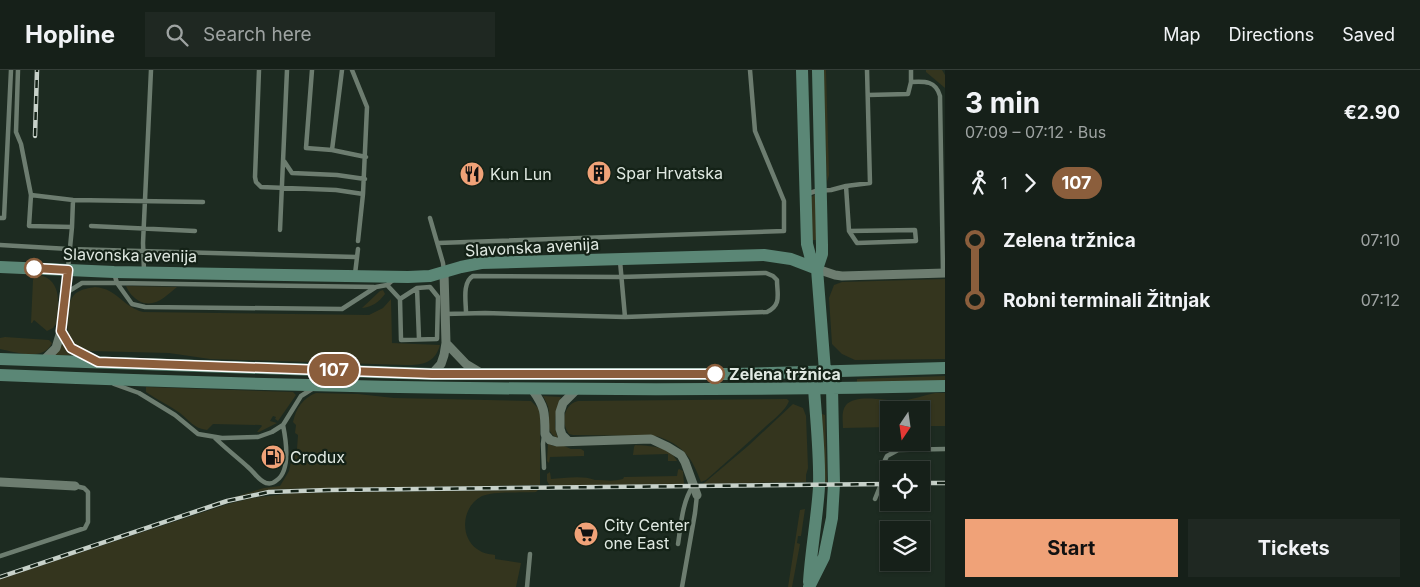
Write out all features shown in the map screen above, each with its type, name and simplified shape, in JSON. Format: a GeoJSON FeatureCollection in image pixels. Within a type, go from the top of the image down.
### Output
{"type":"FeatureCollection","features":[{"type":"Feature","properties":{"kind":"main road"},"geometry":{"type":"LineString","coordinates":[[802,70],[807,244],[811,260],[817,269]]}},
{"type":"Feature","properties":{"kind":"main road"},"geometry":{"type":"LineString","coordinates":[[809,587],[824,556],[832,518],[834,484],[832,387],[825,371],[817,269],[822,254],[818,70]]}},
{"type":"Feature","properties":{"kind":"main road"},"geometry":{"type":"LineString","coordinates":[[791,260],[803,253],[807,244]]}},
{"type":"Feature","properties":{"kind":"main road","name":"Slavonska avenija"},"geometry":{"type":"LineString","coordinates":[[0,267],[68,270],[116,277],[144,273],[430,276],[482,263],[764,255],[791,260],[817,269]]}},
{"type":"Feature","properties":{"kind":"main road"},"geometry":{"type":"LineString","coordinates":[[0,360],[432,374],[734,374],[945,368]]}},
{"type":"Feature","properties":{"kind":"main road"},"geometry":{"type":"LineString","coordinates":[[809,587],[819,484],[814,388],[825,371]]}},
{"type":"Feature","properties":{"kind":"main road"},"geometry":{"type":"LineString","coordinates":[[0,375],[317,386],[576,390],[945,386]]}},
{"type":"Feature","properties":{"kind":"street","name":"Slavonska avenija"},"geometry":{"type":"LineString","coordinates":[[817,269],[842,276],[944,273]]}},
{"type":"Feature","properties":{"kind":"street"},"geometry":{"type":"LineString","coordinates":[[43,361],[56,348],[61,331],[68,270]]}},
{"type":"Feature","properties":{"kind":"street"},"geometry":{"type":"LineString","coordinates":[[432,374],[441,364],[446,342],[444,272]]}},
{"type":"Feature","properties":{"kind":"street"},"geometry":{"type":"LineString","coordinates":[[61,331],[71,348],[98,362]]}},
{"type":"Feature","properties":{"kind":"street"},"geometry":{"type":"LineString","coordinates":[[446,342],[466,364],[481,374]]}},
{"type":"Feature","properties":{"kind":"street"},"geometry":{"type":"LineString","coordinates":[[532,389],[542,402],[545,434],[550,440],[557,442],[651,439],[668,446],[681,455],[695,490]]}},
{"type":"Feature","properties":{"kind":"street"},"geometry":{"type":"LineString","coordinates":[[568,441],[562,435],[560,429],[560,412],[563,403],[576,390]]}},
{"type":"Feature","properties":{"kind":"street"},"geometry":{"type":"LineString","coordinates":[[0,482],[76,486]]}},
{"type":"Feature","properties":{"kind":"lane"},"geometry":{"type":"LineString","coordinates":[[0,218],[4,218],[11,70]]}},
{"type":"Feature","properties":{"kind":"lane"},"geometry":{"type":"LineString","coordinates":[[18,70],[16,132],[21,144],[31,196],[29,226],[72,227]]}},
{"type":"Feature","properties":{"kind":"lane"},"geometry":{"type":"LineString","coordinates":[[144,273],[143,251],[151,70]]}},
{"type":"Feature","properties":{"kind":"lane"},"geometry":{"type":"LineString","coordinates":[[259,70],[256,182],[261,187],[336,190],[363,194]]}},
{"type":"Feature","properties":{"kind":"lane"},"geometry":{"type":"LineString","coordinates":[[280,230],[287,70]]}},
{"type":"Feature","properties":{"kind":"lane"},"geometry":{"type":"LineString","coordinates":[[312,70],[306,148],[332,150],[366,157]]}},
{"type":"Feature","properties":{"kind":"lane"},"geometry":{"type":"LineString","coordinates":[[332,150],[342,70]]}},
{"type":"Feature","properties":{"kind":"lane"},"geometry":{"type":"LineString","coordinates":[[352,70],[367,107],[365,179],[358,240]]}},
{"type":"Feature","properties":{"kind":"lane"},"geometry":{"type":"LineString","coordinates":[[438,243],[784,231],[784,201],[755,131],[750,70]]}},
{"type":"Feature","properties":{"kind":"lane"},"geometry":{"type":"LineString","coordinates":[[805,194],[870,183],[867,70]]}},
{"type":"Feature","properties":{"kind":"lane"},"geometry":{"type":"LineString","coordinates":[[868,95],[908,94],[911,82],[910,70]]}},
{"type":"Feature","properties":{"kind":"lane"},"geometry":{"type":"LineString","coordinates":[[911,82],[924,81],[934,85],[938,89],[940,96],[944,273]]}},
{"type":"Feature","properties":{"kind":"lane"},"geometry":{"type":"LineString","coordinates":[[284,160],[292,173],[337,175],[365,179]]}},
{"type":"Feature","properties":{"kind":"lane"},"geometry":{"type":"LineString","coordinates":[[846,186],[848,231],[858,243],[916,241],[915,230],[848,231]]}},
{"type":"Feature","properties":{"kind":"lane"},"geometry":{"type":"LineString","coordinates":[[31,196],[73,200],[203,202]]}},
{"type":"Feature","properties":{"kind":"lane"},"geometry":{"type":"LineString","coordinates":[[68,270],[73,200]]}},
{"type":"Feature","properties":{"kind":"lane"},"geometry":{"type":"LineString","coordinates":[[430,218],[444,263],[444,272]]}},
{"type":"Feature","properties":{"kind":"lane"},"geometry":{"type":"LineString","coordinates":[[91,226],[195,231]]}},
{"type":"Feature","properties":{"kind":"lane"},"geometry":{"type":"LineString","coordinates":[[0,245],[70,249],[356,257]]}},
{"type":"Feature","properties":{"kind":"lane"},"geometry":{"type":"LineString","coordinates":[[354,275],[358,249]]}},
{"type":"Feature","properties":{"kind":"lane"},"geometry":{"type":"LineString","coordinates":[[620,259],[624,317]]}},
{"type":"Feature","properties":{"kind":"lane"},"geometry":{"type":"LineString","coordinates":[[445,314],[624,317],[767,312],[778,304],[777,280],[766,273],[620,277],[473,276],[469,278],[466,285],[466,313]]}},
{"type":"Feature","properties":{"kind":"lane"},"geometry":{"type":"LineString","coordinates":[[66,293],[82,283],[116,277],[376,287],[387,285],[398,276]]}},
{"type":"Feature","properties":{"kind":"lane"},"geometry":{"type":"LineString","coordinates":[[116,277],[132,304],[145,307],[342,308],[376,287]]}},
{"type":"Feature","properties":{"kind":"lane"},"geometry":{"type":"LineString","coordinates":[[387,285],[400,299],[401,340],[437,339],[438,297],[430,287],[417,288],[400,299]]}},
{"type":"Feature","properties":{"kind":"lane"},"geometry":{"type":"LineString","coordinates":[[417,288],[419,340]]}},
{"type":"Feature","properties":{"kind":"lane"},"geometry":{"type":"LineString","coordinates":[[101,379],[139,393],[174,415],[198,434],[214,437],[258,437],[283,425],[301,396],[317,386]]}},
{"type":"Feature","properties":{"kind":"lane"},"geometry":{"type":"LineString","coordinates":[[214,437],[260,480],[273,483],[279,479],[285,469],[286,442],[283,425]]}},
{"type":"Feature","properties":{"kind":"lane"},"geometry":{"type":"LineString","coordinates":[[544,468],[543,444],[545,434]]}},
{"type":"Feature","properties":{"kind":"lane"},"geometry":{"type":"LineString","coordinates":[[875,498],[881,484],[885,460],[888,456],[898,450],[945,449]]}},
{"type":"Feature","properties":{"kind":"lane"},"geometry":{"type":"LineString","coordinates":[[0,556],[85,528],[88,522],[88,492],[84,488],[76,486]]}},
{"type":"Feature","properties":{"kind":"lane"},"geometry":{"type":"LineString","coordinates":[[678,544],[688,493],[695,490],[696,513],[682,587]]}},
{"type":"Feature","properties":{"kind":"lane"},"geometry":{"type":"LineString","coordinates":[[527,587],[530,554]]}},
{"type":"Feature","properties":{"kind":"green space"},"geometry":{"type":"Polygon","coordinates":[[[822,70],[826,70],[829,175],[827,182],[822,70]]]}},
{"type":"Feature","properties":{"kind":"green space"},"geometry":{"type":"Polygon","coordinates":[[[926,70],[942,70],[945,75],[945,88],[926,72],[926,70]]]}},
{"type":"Feature","properties":{"kind":"green space"},"geometry":{"type":"Polygon","coordinates":[[[816,194],[818,240],[811,240],[811,197],[816,194]]]}},
{"type":"Feature","properties":{"kind":"green space"},"geometry":{"type":"Polygon","coordinates":[[[36,275],[51,281],[57,293],[58,309],[56,324],[47,331],[34,320],[31,323],[33,280],[36,275]]]}},
{"type":"Feature","properties":{"kind":"green space"},"geometry":{"type":"Polygon","coordinates":[[[945,279],[945,359],[855,360],[842,354],[832,344],[829,298],[834,285],[842,282],[945,279]]]}},
{"type":"Feature","properties":{"kind":"green space"},"geometry":{"type":"Polygon","coordinates":[[[126,286],[177,287],[160,300],[144,303],[130,293],[126,286]]]}},
{"type":"Feature","properties":{"kind":"green space"},"geometry":{"type":"Polygon","coordinates":[[[95,287],[103,288],[115,294],[136,310],[143,312],[369,315],[383,308],[391,299],[392,343],[440,345],[435,356],[428,362],[406,365],[210,359],[169,353],[84,350],[75,345],[69,334],[67,319],[69,304],[76,293],[95,287]]]}},
{"type":"Feature","properties":{"kind":"green space"},"geometry":{"type":"Polygon","coordinates":[[[383,290],[385,294],[378,302],[369,307],[362,308],[380,291],[383,290]]]}},
{"type":"Feature","properties":{"kind":"green space"},"geometry":{"type":"Polygon","coordinates":[[[0,338],[49,340],[52,343],[48,349],[36,354],[21,353],[0,349],[0,338]]]}},
{"type":"Feature","properties":{"kind":"green space"},"geometry":{"type":"Polygon","coordinates":[[[63,343],[74,355],[56,356],[55,354],[63,343]]]}},
{"type":"Feature","properties":{"kind":"green space"},"geometry":{"type":"Polygon","coordinates":[[[945,376],[945,381],[857,383],[857,379],[945,376]]]}},
{"type":"Feature","properties":{"kind":"green space"},"geometry":{"type":"Polygon","coordinates":[[[146,387],[293,392],[296,395],[278,421],[273,416],[270,421],[277,423],[259,432],[257,432],[261,425],[213,424],[207,430],[195,426],[180,413],[146,392],[146,387]]]}},
{"type":"Feature","properties":{"kind":"green space"},"geometry":{"type":"Polygon","coordinates":[[[316,393],[358,394],[394,398],[531,401],[539,409],[540,415],[540,485],[276,489],[231,498],[264,488],[280,486],[289,471],[291,462],[293,462],[294,449],[297,449],[298,435],[295,433],[296,425],[293,422],[296,412],[304,401],[316,393]]]}},
{"type":"Feature","properties":{"kind":"green space"},"geometry":{"type":"Polygon","coordinates":[[[935,393],[945,393],[945,426],[930,426],[930,401],[900,401],[935,393]]]}},
{"type":"Feature","properties":{"kind":"green space"},"geometry":{"type":"Polygon","coordinates":[[[543,396],[561,397],[555,423],[558,438],[551,433],[549,410],[543,396]]]}},
{"type":"Feature","properties":{"kind":"green space"},"geometry":{"type":"Polygon","coordinates":[[[872,398],[900,401],[880,401],[880,427],[843,428],[843,410],[846,405],[857,399],[872,398]]]}},
{"type":"Feature","properties":{"kind":"green space"},"geometry":{"type":"Polygon","coordinates":[[[787,399],[789,401],[787,405],[779,415],[706,480],[701,482],[694,465],[685,453],[665,439],[656,436],[573,435],[569,434],[566,430],[564,420],[569,406],[578,401],[787,399]]]}},
{"type":"Feature","properties":{"kind":"green space"},"geometry":{"type":"Polygon","coordinates":[[[793,404],[803,408],[806,416],[808,468],[806,482],[703,484],[748,446],[793,404]]]}},
{"type":"Feature","properties":{"kind":"green space"},"geometry":{"type":"Polygon","coordinates":[[[822,414],[825,415],[827,482],[823,482],[822,414]]]}},
{"type":"Feature","properties":{"kind":"green space"},"geometry":{"type":"Polygon","coordinates":[[[548,443],[553,446],[562,445],[571,449],[581,449],[584,451],[584,456],[550,457],[549,463],[547,461],[548,443]]]}},
{"type":"Feature","properties":{"kind":"green space"},"geometry":{"type":"Polygon","coordinates":[[[635,445],[664,450],[674,456],[677,461],[668,461],[668,454],[633,455],[635,445]]]}},
{"type":"Feature","properties":{"kind":"green space"},"geometry":{"type":"Polygon","coordinates":[[[679,469],[683,471],[684,484],[550,486],[547,481],[547,474],[550,472],[551,479],[579,477],[612,481],[623,479],[624,477],[677,476],[679,469]]]}},
{"type":"Feature","properties":{"kind":"green space"},"geometry":{"type":"Polygon","coordinates":[[[538,490],[536,492],[487,494],[482,496],[470,507],[465,521],[467,537],[477,549],[495,555],[495,559],[521,563],[516,587],[0,587],[0,579],[228,504],[252,498],[293,493],[538,490]]]}},
{"type":"Feature","properties":{"kind":"green space"},"geometry":{"type":"Polygon","coordinates":[[[805,509],[801,536],[798,536],[797,543],[800,544],[792,587],[788,587],[800,510],[805,509]]]}},
{"type":"Feature","properties":{"kind":"railway"},"geometry":{"type":"LineString","coordinates":[[35,136],[37,70]]}},
{"type":"Feature","properties":{"kind":"railway"},"geometry":{"type":"LineString","coordinates":[[930,483],[945,483]]}},
{"type":"Feature","properties":{"kind":"railway"},"geometry":{"type":"LineString","coordinates":[[0,577],[227,501],[269,492],[880,484]]}},
{"type":"Feature","properties":{"kind":"bus line","name":"107"},"geometry":{"type":"LineString","coordinates":[[34,268],[68,270],[61,331],[71,348],[98,362],[432,374],[715,374]]}},
{"type":"Feature","properties":{"kind":"place","name":"Spar Hrvatska"},"geometry":{"type":"Point","coordinates":[599,173]}},
{"type":"Feature","properties":{"kind":"place","name":"Kun Lun"},"geometry":{"type":"Point","coordinates":[472,174]}},
{"type":"Feature","properties":{"kind":"place","name":"Zelena tržnica"},"geometry":{"type":"Point","coordinates":[715,374]}},
{"type":"Feature","properties":{"kind":"place","name":"Crodux"},"geometry":{"type":"Point","coordinates":[273,457]}},
{"type":"Feature","properties":{"kind":"place","name":"City Center one East"},"geometry":{"type":"Point","coordinates":[586,534]}}]}
